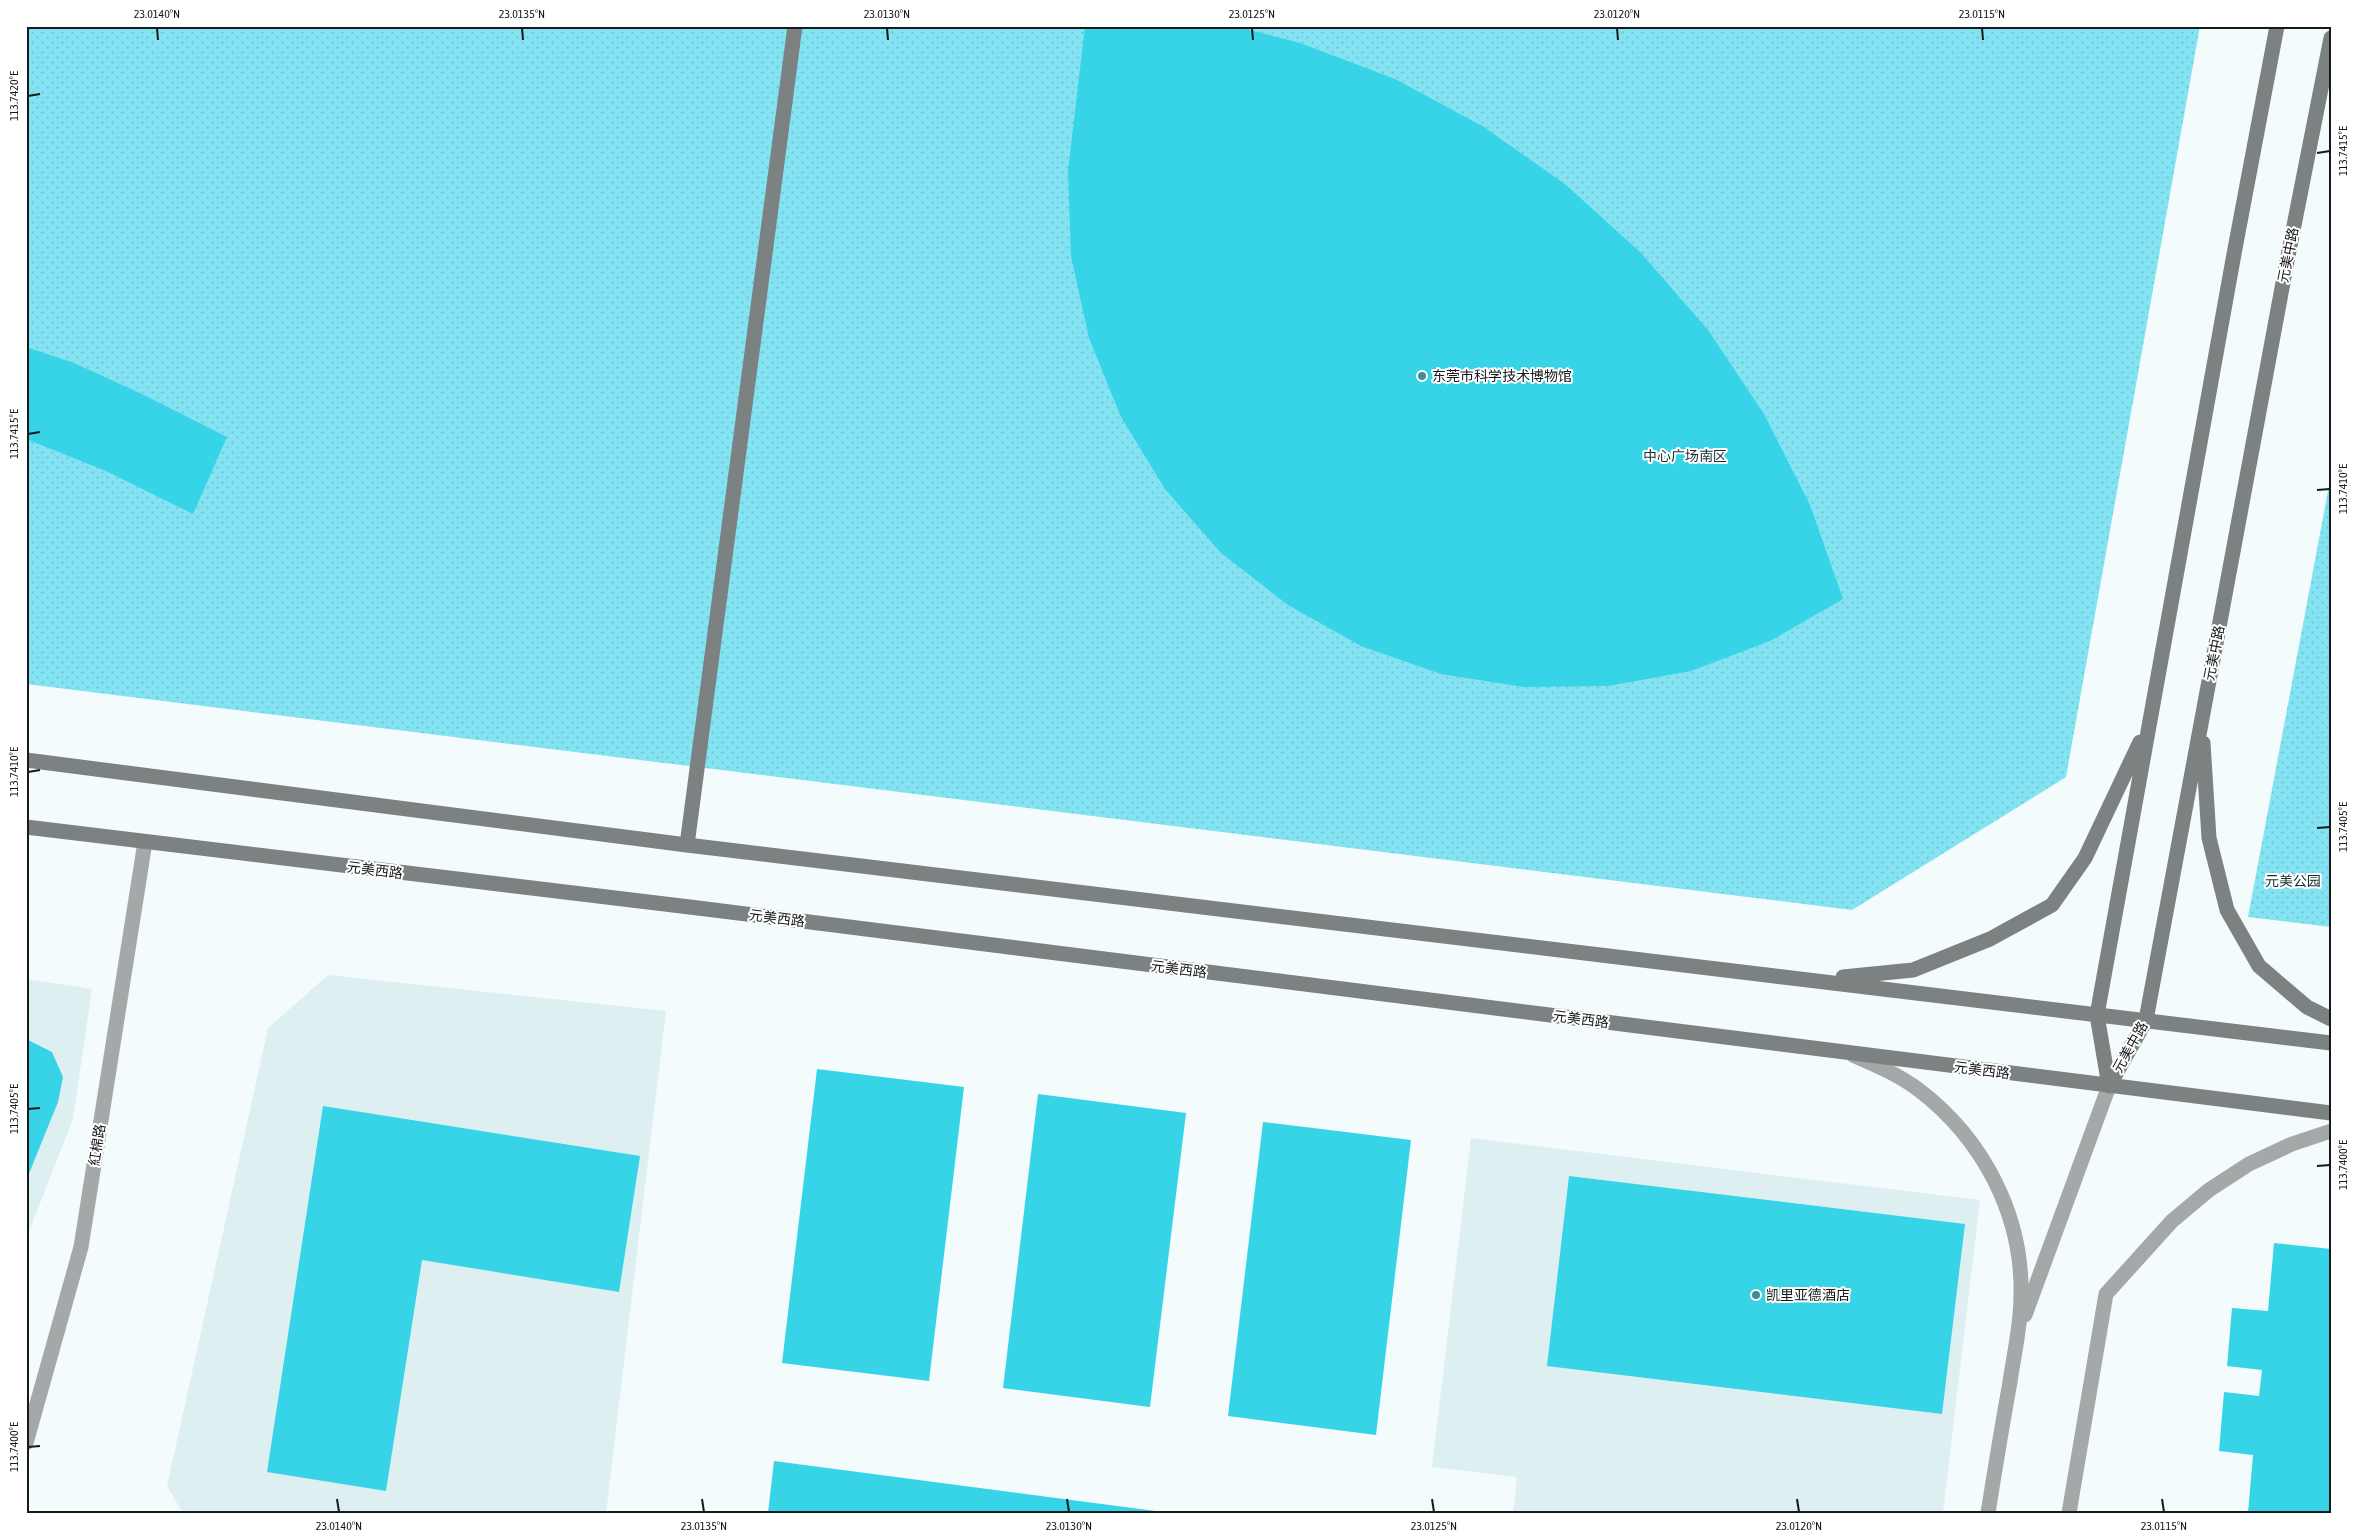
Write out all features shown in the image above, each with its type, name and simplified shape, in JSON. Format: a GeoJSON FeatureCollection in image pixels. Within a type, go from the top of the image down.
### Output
{"type":"FeatureCollection","features":[{"type":"Feature","properties":{"kind":"main road"},"geometry":{"type":"LineString","coordinates":[[687,845],[795,26]]}},
{"type":"Feature","properties":{"kind":"main road","name":"元美中路"},"geometry":{"type":"LineString","coordinates":[[2109,1086],[2097,1015],[2277,26]]}},
{"type":"Feature","properties":{"kind":"main road","name":"元美中路"},"geometry":{"type":"LineString","coordinates":[[2109,1086],[2146,1020],[2331,38]]}},
{"type":"Feature","properties":{"kind":"main road"},"geometry":{"type":"LineString","coordinates":[[2201,722],[2209,838],[2227,910],[2259,966],[2307,1007],[2331,1019]]}},
{"type":"Feature","properties":{"kind":"main road"},"geometry":{"type":"LineString","coordinates":[[1816,980],[1913,970],[1990,940],[2052,905],[2085,858],[2149,723]]}},
{"type":"Feature","properties":{"kind":"main road"},"geometry":{"type":"LineString","coordinates":[[26,760],[687,845],[2331,1043]]}},
{"type":"Feature","properties":{"kind":"main road","name":"元美西路"},"geometry":{"type":"LineString","coordinates":[[26,827],[688,907],[2331,1114]]}},
{"type":"Feature","properties":{"kind":"street","name":"紅棉路"},"geometry":{"type":"LineString","coordinates":[[26,1443],[81,1247],[145,842]]}},
{"type":"Feature","properties":{"kind":"street"},"geometry":{"type":"LineString","coordinates":[[1848,1053],[1885,1069],[1919,1090],[1949,1116],[1974,1146],[1995,1180],[2010,1217],[2019,1256],[2021,1296],[2018,1336],[1988,1513]]}},
{"type":"Feature","properties":{"kind":"street"},"geometry":{"type":"LineString","coordinates":[[2018,1336],[2109,1086]]}},
{"type":"Feature","properties":{"kind":"street"},"geometry":{"type":"LineString","coordinates":[[2069,1513],[2106,1294],[2172,1221],[2209,1190],[2249,1164],[2292,1144],[2331,1131]]}},
{"type":"Feature","properties":{"kind":"shaded area"},"geometry":{"type":"Polygon","coordinates":[[[328,975],[666,1011],[606,1513],[183,1513],[167,1486],[268,1028],[328,975]]]}},
{"type":"Feature","properties":{"kind":"shaded area"},"geometry":{"type":"Polygon","coordinates":[[[26,979],[92,989],[73,1119],[26,1239],[26,979]]]}},
{"type":"Feature","properties":{"kind":"shaded area"},"geometry":{"type":"Polygon","coordinates":[[[1471,1138],[1980,1200],[1943,1513],[1513,1513],[1517,1477],[1432,1467],[1471,1138]]]}},
{"type":"Feature","properties":{"kind":"green space","name":"中心广场南区"},"geometry":{"type":"Polygon","coordinates":[[[26,26],[2200,26],[2066,777],[1852,910],[26,684],[26,26]]]}},
{"type":"Feature","properties":{"kind":"green space","name":"元美公园"},"geometry":{"type":"Polygon","coordinates":[[[2331,475],[2331,927],[2248,917],[2331,475]]]}},
{"type":"Feature","properties":{"kind":"building","name":"东莞市科学技术博物馆"},"geometry":{"type":"Polygon","coordinates":[[[1085,26],[1235,26],[1300,43],[1395,79],[1484,127],[1566,185],[1641,253],[1708,330],[1764,414],[1810,505],[1843,599],[1770,641],[1691,671],[1608,686],[1524,687],[1441,674],[1361,646],[1288,605],[1221,553],[1165,489],[1121,417],[1089,338],[1071,256],[1068,171],[1085,26]]]}},
{"type":"Feature","properties":{"kind":"building"},"geometry":{"type":"Polygon","coordinates":[[[26,347],[74,363],[142,394],[227,437],[193,514],[106,471],[26,439],[26,347]]]}},
{"type":"Feature","properties":{"kind":"building"},"geometry":{"type":"Polygon","coordinates":[[[28,1040],[52,1052],[63,1077],[58,1102],[26,1181],[26,1041],[28,1040]]]}},
{"type":"Feature","properties":{"kind":"building"},"geometry":{"type":"Polygon","coordinates":[[[817,1069],[964,1087],[929,1381],[782,1363],[817,1069]]]}},
{"type":"Feature","properties":{"kind":"building"},"geometry":{"type":"Polygon","coordinates":[[[1038,1094],[1186,1113],[1150,1407],[1003,1388],[1038,1094]]]}},
{"type":"Feature","properties":{"kind":"building"},"geometry":{"type":"Polygon","coordinates":[[[323,1106],[640,1156],[619,1292],[422,1260],[386,1491],[267,1472],[323,1106]]]}},
{"type":"Feature","properties":{"kind":"building"},"geometry":{"type":"Polygon","coordinates":[[[1263,1122],[1411,1140],[1376,1435],[1228,1416],[1263,1122]]]}},
{"type":"Feature","properties":{"kind":"building","name":"凯里亚德酒店"},"geometry":{"type":"Polygon","coordinates":[[[1569,1176],[1965,1224],[1942,1414],[1547,1366],[1569,1176]]]}},
{"type":"Feature","properties":{"kind":"building"},"geometry":{"type":"Polygon","coordinates":[[[2274,1243],[2331,1249],[2331,1513],[2248,1513],[2253,1455],[2219,1451],[2224,1392],[2259,1396],[2262,1370],[2227,1366],[2232,1308],[2268,1311],[2274,1243]]]}},
{"type":"Feature","properties":{"kind":"building"},"geometry":{"type":"Polygon","coordinates":[[[774,1461],[1163,1512],[1163,1513],[768,1513],[774,1461]]]}},
{"type":"Feature","properties":{"kind":"place","name":"东莞市科学技术博物馆"},"geometry":{"type":"Point","coordinates":[1422,376]}},
{"type":"Feature","properties":{"kind":"place","name":"凯里亚德酒店"},"geometry":{"type":"Point","coordinates":[1756,1295]}}]}
